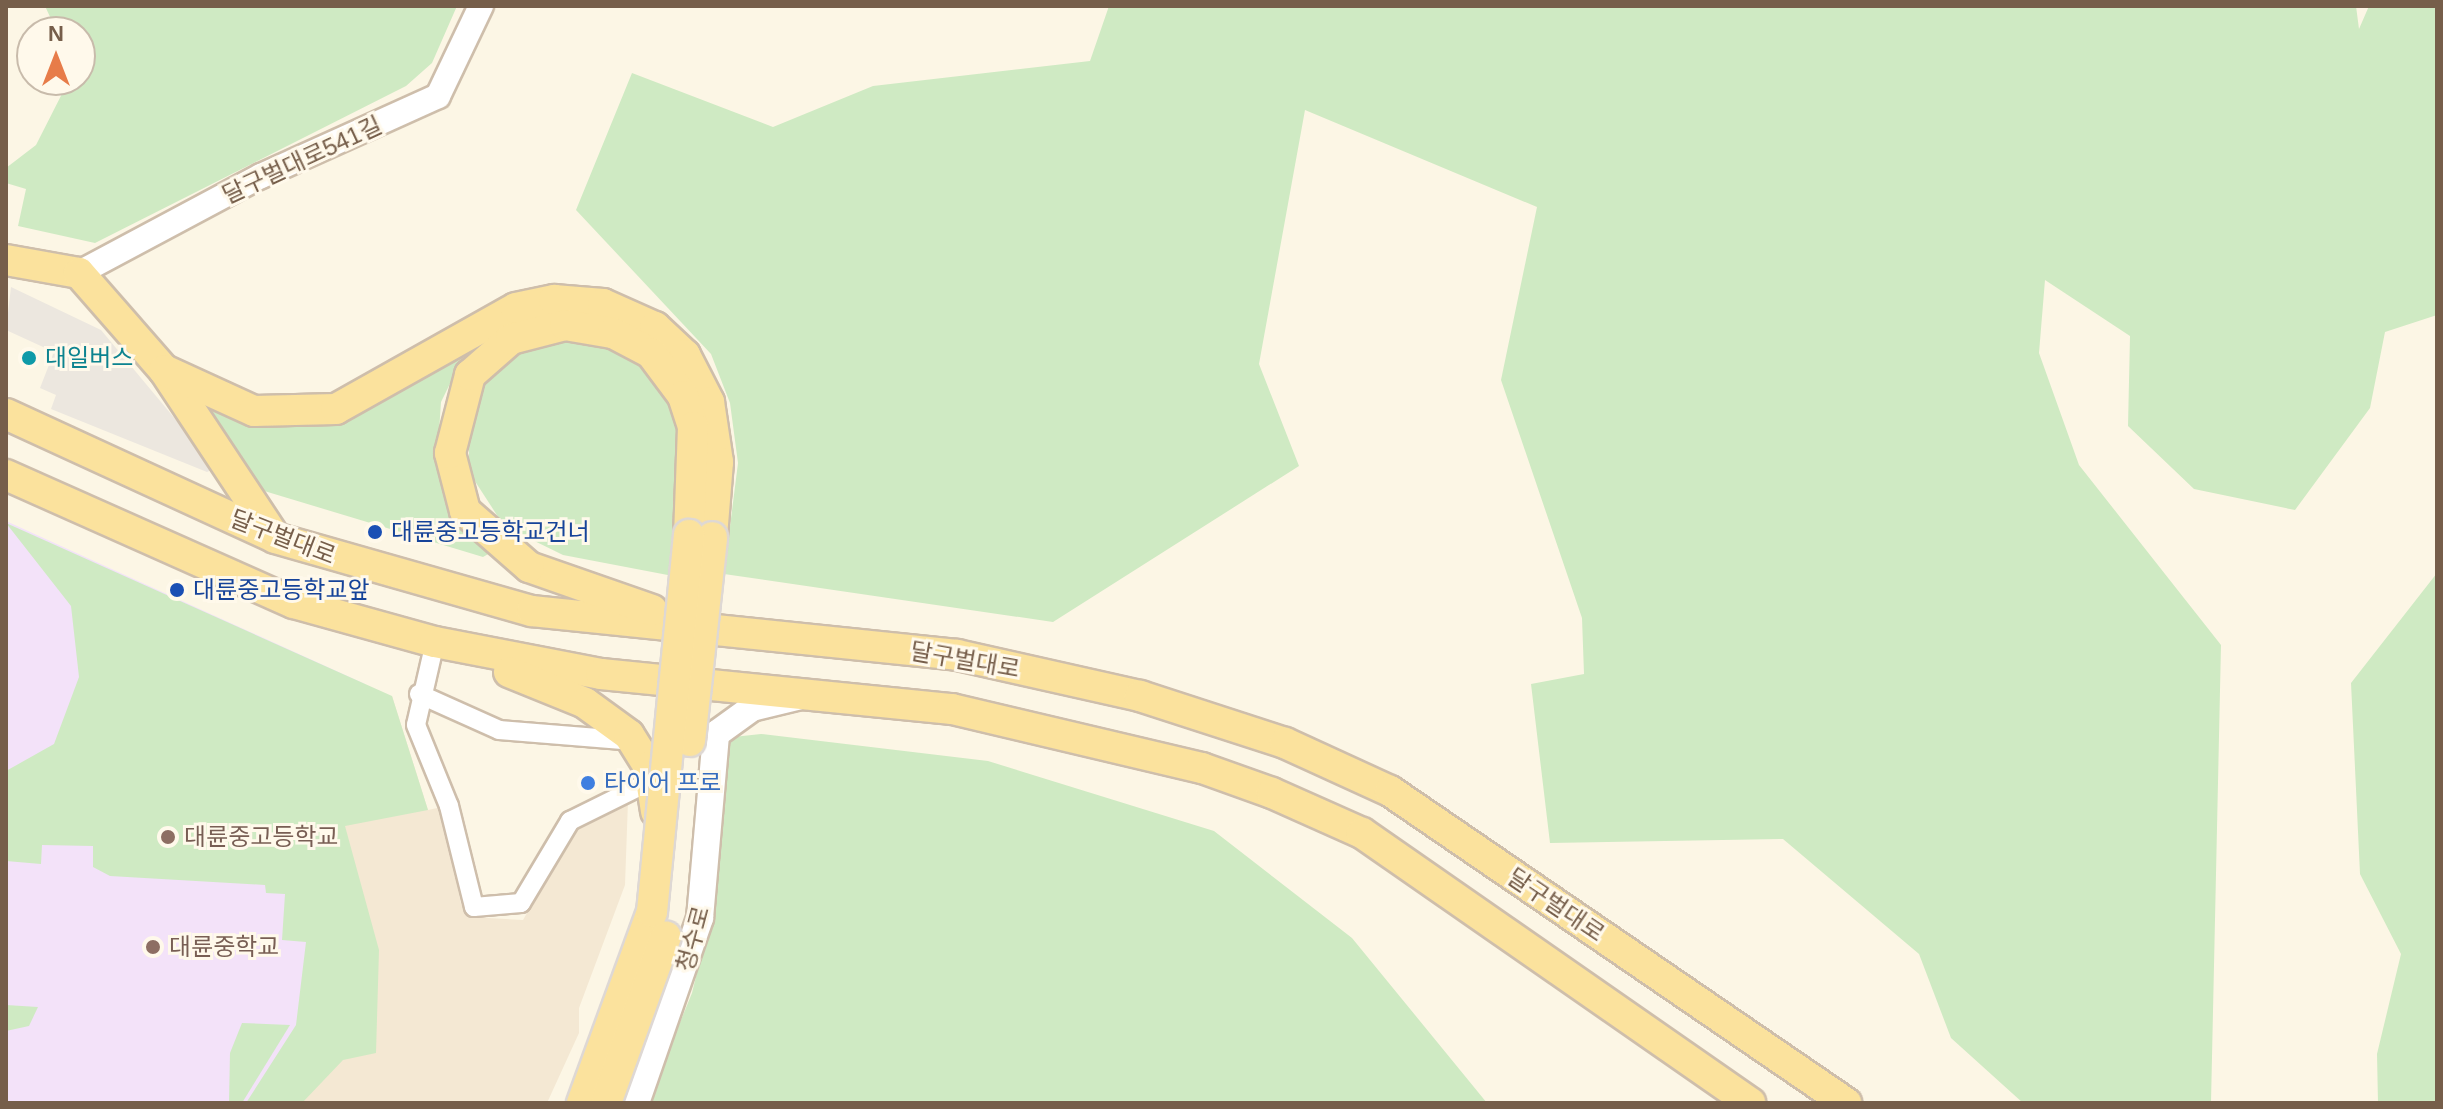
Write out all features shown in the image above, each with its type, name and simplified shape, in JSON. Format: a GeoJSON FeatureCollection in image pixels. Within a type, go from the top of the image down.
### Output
{"type":"FeatureCollection","features":[{"type":"Feature","properties":{"kind":"main road"},"geometry":{"type":"LineString","coordinates":[[6,260],[79,273],[164,370],[275,538]]}},
{"type":"Feature","properties":{"kind":"main road"},"geometry":{"type":"LineString","coordinates":[[164,370],[254,411],[336,409],[516,308],[554,300],[603,304],[655,327],[685,355],[709,402],[718,462],[701,536],[652,912],[582,1103]]}},
{"type":"Feature","properties":{"kind":"main road"},"geometry":{"type":"LineString","coordinates":[[606,1103],[672,917],[701,536],[693,427],[683,396],[651,353],[613,333],[565,325],[511,339],[470,375],[450,453],[454,485],[484,534],[529,567],[653,611],[745,629]]}},
{"type":"Feature","properties":{"kind":"main road","name":"달구벌대로"},"geometry":{"type":"LineString","coordinates":[[6,414],[275,538],[532,611],[745,629],[957,655],[1140,696],[1285,743],[1390,791],[1846,1103]]}},
{"type":"Feature","properties":{"kind":"main road","name":"달구벌대로"},"geometry":{"type":"LineString","coordinates":[[6,475],[294,603],[446,644],[601,674],[952,709],[1189,764],[1272,793],[1362,833],[1750,1103]]}},
{"type":"Feature","properties":{"kind":"main road"},"geometry":{"type":"LineString","coordinates":[[446,644],[585,703],[635,741],[653,780],[656,827],[649,896],[623,980],[567,1103]]}},
{"type":"Feature","properties":{"kind":"main road","name":"청수로"},"geometry":{"type":"LineString","coordinates":[[636,1103],[700,918],[716,734],[729,720],[808,693]]}},
{"type":"Feature","properties":{"kind":"street","name":"달구벌대로541길"},"geometry":{"type":"LineString","coordinates":[[79,273],[261,176],[438,96],[481,6]]}},
{"type":"Feature","properties":{"kind":"street"},"geometry":{"type":"LineString","coordinates":[[446,644],[419,694],[416,725],[449,806],[474,907],[521,903],[570,821],[653,780]]}},
{"type":"Feature","properties":{"kind":"street"},"geometry":{"type":"LineString","coordinates":[[419,694],[499,730],[635,741]]}},
{"type":"Feature","properties":{"kind":"shaded area","name":"대일버스"},"geometry":{"type":"Polygon","coordinates":[[[11,287],[101,330],[216,468],[207,472],[51,409],[56,395],[40,388],[54,352],[6,330],[11,287]]]}},
{"type":"Feature","properties":{"kind":"shaded area","name":"대륜중고등학교"},"geometry":{"type":"Polygon","coordinates":[[[6,521],[365,684],[313,1031],[267,1103],[6,1103],[6,521]]]}},
{"type":"Feature","properties":{"kind":"shaded area"},"geometry":{"type":"Polygon","coordinates":[[[392,696],[428,810],[442,807],[461,904],[471,917],[523,920],[576,827],[628,801],[625,885],[579,1008],[579,1033],[547,1103],[267,1103],[321,774],[392,696]]]}},
{"type":"Feature","properties":{"kind":"green space"},"geometry":{"type":"Polygon","coordinates":[[[45,6],[457,6],[432,63],[406,86],[95,243],[18,226],[26,189],[6,183],[6,168],[36,145],[61,96],[96,96],[96,16],[50,16],[45,6]]]}},
{"type":"Feature","properties":{"kind":"green space"},"geometry":{"type":"Polygon","coordinates":[[[1109,6],[2356,6],[2359,29],[2369,6],[2437,6],[2437,315],[2385,332],[2370,408],[2295,510],[2194,489],[2128,426],[2130,336],[2045,280],[2039,353],[2079,465],[2221,645],[2211,1103],[2023,1103],[1951,1038],[1919,954],[1783,839],[1550,843],[1531,684],[1584,674],[1582,618],[1501,380],[1537,207],[1305,110],[1259,364],[1299,466],[1053,622],[724,574],[738,463],[730,403],[711,354],[576,210],[632,73],[773,127],[873,86],[1090,61],[1109,6]]]}},
{"type":"Feature","properties":{"kind":"green space"},"geometry":{"type":"Polygon","coordinates":[[[554,336],[612,341],[647,365],[673,403],[685,462],[673,576],[563,555],[504,526],[469,472],[469,411],[501,359],[554,336]]]}},
{"type":"Feature","properties":{"kind":"green space"},"geometry":{"type":"Polygon","coordinates":[[[470,343],[441,402],[437,461],[453,517],[490,553],[483,557],[261,490],[206,402],[260,425],[319,426],[388,397],[470,343]]]}},
{"type":"Feature","properties":{"kind":"green space"},"geometry":{"type":"Polygon","coordinates":[[[6,523],[392,696],[428,810],[345,826],[379,950],[376,1053],[343,1060],[302,1103],[246,1103],[296,1025],[306,942],[282,940],[285,894],[266,893],[265,885],[110,876],[93,867],[93,846],[42,845],[41,864],[6,861],[6,771],[54,744],[79,677],[71,606],[6,523]]]}},
{"type":"Feature","properties":{"kind":"green space"},"geometry":{"type":"Polygon","coordinates":[[[2437,573],[2437,1103],[2378,1103],[2377,1054],[2401,954],[2360,874],[2351,683],[2437,573]]]}},
{"type":"Feature","properties":{"kind":"green space"},"geometry":{"type":"Polygon","coordinates":[[[761,734],[988,761],[1214,831],[1352,938],[1487,1103],[647,1103],[692,993],[717,890],[724,738],[761,734]]]}},
{"type":"Feature","properties":{"kind":"green space"},"geometry":{"type":"Polygon","coordinates":[[[6,1005],[38,1007],[29,1026],[6,1031],[6,1005]]]}},
{"type":"Feature","properties":{"kind":"green space"},"geometry":{"type":"Polygon","coordinates":[[[242,1023],[290,1025],[242,1103],[229,1103],[230,1053],[242,1023]]]}},
{"type":"Feature","properties":{"kind":"place","name":"대일버스"},"geometry":{"type":"Point","coordinates":[29,358]}},
{"type":"Feature","properties":{"kind":"place","name":"대륜중고등학교건너"},"geometry":{"type":"Point","coordinates":[375,532]}},
{"type":"Feature","properties":{"kind":"place","name":"대륜중고등학교앞"},"geometry":{"type":"Point","coordinates":[177,590]}},
{"type":"Feature","properties":{"kind":"place","name":"타이어 프로"},"geometry":{"type":"Point","coordinates":[588,783]}},
{"type":"Feature","properties":{"kind":"place","name":"대륜중고등학교"},"geometry":{"type":"Point","coordinates":[168,837]}},
{"type":"Feature","properties":{"kind":"place","name":"대륜중학교"},"geometry":{"type":"Point","coordinates":[153,947]}}]}
